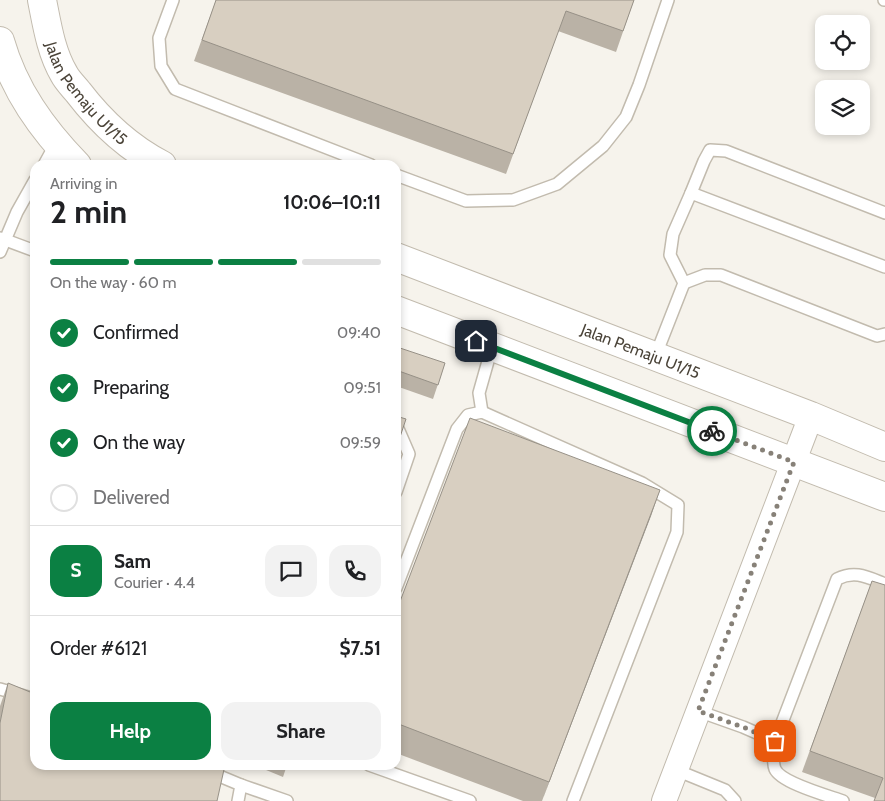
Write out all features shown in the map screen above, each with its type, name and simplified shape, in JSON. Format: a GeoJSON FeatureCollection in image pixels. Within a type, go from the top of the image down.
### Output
{"type":"FeatureCollection","features":[{"type":"Feature","properties":{"kind":"street","name":"Jalan Pemaju U1/15"},"geometry":{"type":"LineString","coordinates":[[42,0],[50,38],[64,74],[89,107],[114,134],[152,160]]}},
{"type":"Feature","properties":{"kind":"street"},"geometry":{"type":"LineString","coordinates":[[0,42],[19,91],[50,154],[65,160]]}},
{"type":"Feature","properties":{"kind":"street","name":"Jalan Pemaju U1/15"},"geometry":{"type":"LineString","coordinates":[[401,258],[811,416],[885,447]]}},
{"type":"Feature","properties":{"kind":"street"},"geometry":{"type":"LineString","coordinates":[[401,312],[885,497]]}},
{"type":"Feature","properties":{"kind":"street"},"geometry":{"type":"LineString","coordinates":[[664,801],[811,416]]}},
{"type":"Feature","properties":{"kind":"lane"},"geometry":{"type":"LineString","coordinates":[[173,0],[159,38],[161,66],[175,89],[358,160]]}},
{"type":"Feature","properties":{"kind":"lane"},"geometry":{"type":"LineString","coordinates":[[401,177],[466,201],[513,200],[557,184],[603,146],[626,117],[668,0]]}},
{"type":"Feature","properties":{"kind":"lane"},"geometry":{"type":"LineString","coordinates":[[684,283],[670,256],[674,234],[710,150],[726,151],[885,213]]}},
{"type":"Feature","properties":{"kind":"lane"},"geometry":{"type":"LineString","coordinates":[[0,252],[3,239],[30,189]]}},
{"type":"Feature","properties":{"kind":"lane"},"geometry":{"type":"LineString","coordinates":[[691,193],[885,267]]}},
{"type":"Feature","properties":{"kind":"lane"},"geometry":{"type":"LineString","coordinates":[[3,239],[30,249]]}},
{"type":"Feature","properties":{"kind":"lane"},"geometry":{"type":"LineString","coordinates":[[655,356],[684,283],[705,275],[721,275],[877,336],[885,334]]}},
{"type":"Feature","properties":{"kind":"lane"},"geometry":{"type":"LineString","coordinates":[[482,412],[478,393],[492,347]]}},
{"type":"Feature","properties":{"kind":"lane"},"geometry":{"type":"LineString","coordinates":[[401,575],[457,430],[468,415],[482,412],[642,484],[678,505],[677,532],[573,801]]}},
{"type":"Feature","properties":{"kind":"lane"},"geometry":{"type":"LineString","coordinates":[[401,436],[409,454],[401,477]]}},
{"type":"Feature","properties":{"kind":"lane"},"geometry":{"type":"LineString","coordinates":[[843,801],[787,780],[776,771],[774,763],[775,741],[836,579],[846,574],[856,574],[885,584]]}},
{"type":"Feature","properties":{"kind":"lane"},"geometry":{"type":"LineString","coordinates":[[0,689],[30,698]]}},
{"type":"Feature","properties":{"kind":"lane"},"geometry":{"type":"LineString","coordinates":[[698,711],[775,741]]}},
{"type":"Feature","properties":{"kind":"lane"},"geometry":{"type":"LineString","coordinates":[[205,770],[287,801]]}},
{"type":"Feature","properties":{"kind":"lane"},"geometry":{"type":"LineString","coordinates":[[383,770],[470,801]]}},
{"type":"Feature","properties":{"kind":"lane"},"geometry":{"type":"LineString","coordinates":[[676,770],[725,790],[735,801]]}},
{"type":"Feature","properties":{"kind":"lane"},"geometry":{"type":"LineString","coordinates":[[238,801],[241,785]]}},
{"type":"Feature","properties":{"kind":"building"},"geometry":{"type":"Polygon","coordinates":[[[216,0],[634,0],[623,31],[566,11],[513,154],[202,40],[216,0]]]}},
{"type":"Feature","properties":{"kind":"building"},"geometry":{"type":"Polygon","coordinates":[[[401,348],[445,363],[438,385],[401,372],[401,348]]]}},
{"type":"Feature","properties":{"kind":"building"},"geometry":{"type":"Polygon","coordinates":[[[401,418],[406,419],[401,434],[401,418]]]}},
{"type":"Feature","properties":{"kind":"building"},"geometry":{"type":"Polygon","coordinates":[[[470,418],[660,490],[549,782],[401,725],[401,599],[470,418]]]}},
{"type":"Feature","properties":{"kind":"building"},"geometry":{"type":"Polygon","coordinates":[[[872,581],[885,585],[885,801],[874,801],[883,778],[810,751],[872,581]]]}},
{"type":"Feature","properties":{"kind":"building"},"geometry":{"type":"Polygon","coordinates":[[[8,683],[30,692],[30,770],[224,770],[217,801],[0,801],[0,723],[8,683]]]}},
{"type":"Feature","properties":{"kind":"way so far"},"geometry":{"type":"LineString","coordinates":[[712,431],[794,462],[698,711],[775,741]]}},
{"type":"Feature","properties":{"kind":"route"},"geometry":{"type":"LineString","coordinates":[[476,341],[712,431]]}}]}
